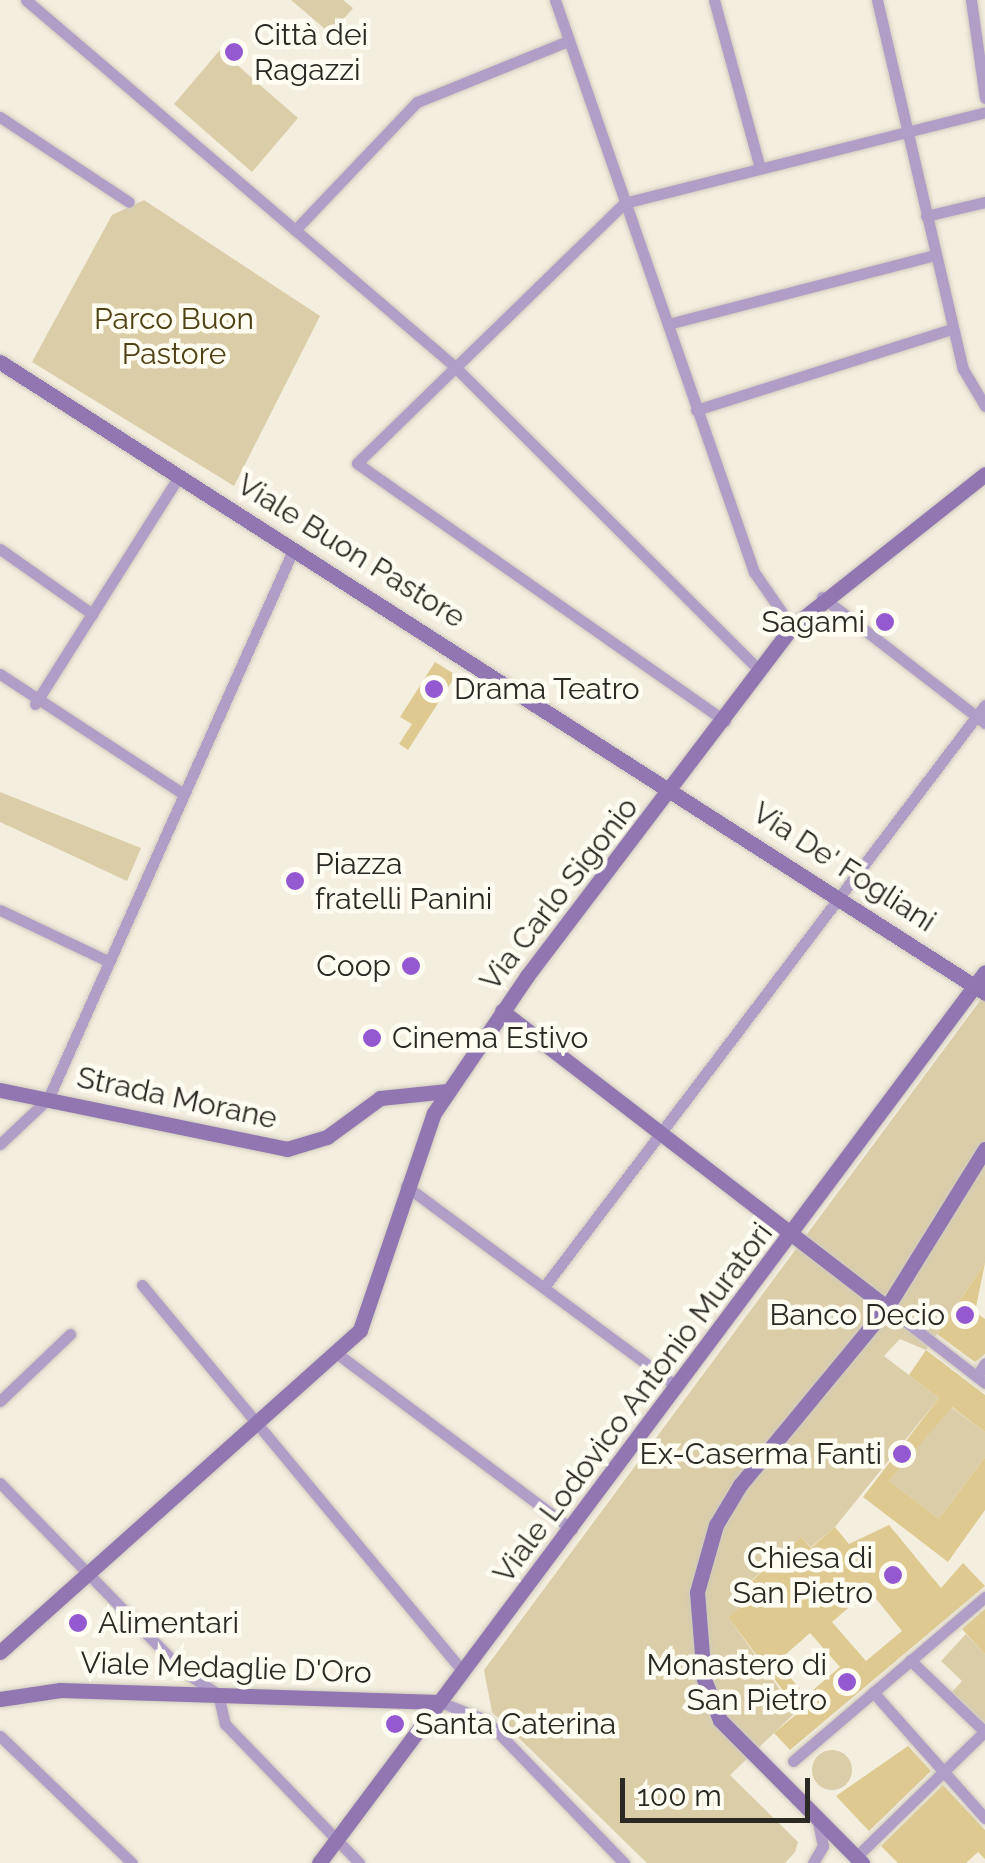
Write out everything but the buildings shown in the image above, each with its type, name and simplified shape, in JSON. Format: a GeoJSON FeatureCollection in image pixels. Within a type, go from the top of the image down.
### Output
{"type":"FeatureCollection","features":[{"type":"Feature","properties":{"kind":"street"},"geometry":{"type":"LineString","coordinates":[[26,0],[453,365],[760,671]]}},
{"type":"Feature","properties":{"kind":"street"},"geometry":{"type":"LineString","coordinates":[[555,0],[754,572],[792,627]]}},
{"type":"Feature","properties":{"kind":"street"},"geometry":{"type":"LineString","coordinates":[[714,0],[758,165]]}},
{"type":"Feature","properties":{"kind":"street"},"geometry":{"type":"LineString","coordinates":[[877,0],[952,329],[985,406]]}},
{"type":"Feature","properties":{"kind":"street"},"geometry":{"type":"LineString","coordinates":[[971,0],[985,98]]}},
{"type":"Feature","properties":{"kind":"street"},"geometry":{"type":"LineString","coordinates":[[295,230],[417,102],[568,42]]}},
{"type":"Feature","properties":{"kind":"street"},"geometry":{"type":"LineString","coordinates":[[725,721],[358,462],[453,365],[624,203],[758,165],[985,112]]}},
{"type":"Feature","properties":{"kind":"street"},"geometry":{"type":"LineString","coordinates":[[0,117],[129,202]]}},
{"type":"Feature","properties":{"kind":"street"},"geometry":{"type":"LineString","coordinates":[[926,216],[985,202]]}},
{"type":"Feature","properties":{"kind":"street"},"geometry":{"type":"LineString","coordinates":[[668,324],[934,255]]}},
{"type":"Feature","properties":{"kind":"street"},"geometry":{"type":"LineString","coordinates":[[696,410],[952,329]]}},
{"type":"Feature","properties":{"kind":"street","name":"Viale Buon Pastore"},"geometry":{"type":"LineString","coordinates":[[0,362],[672,788]]}},
{"type":"Feature","properties":{"kind":"street"},"geometry":{"type":"LineString","coordinates":[[35,704],[180,474]]}},
{"type":"Feature","properties":{"kind":"street","name":"Via Carlo Sigonio"},"geometry":{"type":"LineString","coordinates":[[0,1652],[360,1330],[406,1186],[448,1091],[502,1011],[725,721],[792,627],[822,597],[985,474]]}},
{"type":"Feature","properties":{"kind":"street"},"geometry":{"type":"LineString","coordinates":[[0,1144],[48,1100],[180,792],[294,548]]}},
{"type":"Feature","properties":{"kind":"street"},"geometry":{"type":"LineString","coordinates":[[0,549],[92,614]]}},
{"type":"Feature","properties":{"kind":"street"},"geometry":{"type":"LineString","coordinates":[[822,597],[981,720]]}},
{"type":"Feature","properties":{"kind":"street"},"geometry":{"type":"LineString","coordinates":[[0,674],[35,704],[180,792]]}},
{"type":"Feature","properties":{"kind":"street"},"geometry":{"type":"LineString","coordinates":[[544,1287],[840,898],[981,720],[985,706]]}},
{"type":"Feature","properties":{"kind":"street","name":"Via De' Fogliani"},"geometry":{"type":"LineString","coordinates":[[672,788],[840,898],[982,984]]}},
{"type":"Feature","properties":{"kind":"street"},"geometry":{"type":"LineString","coordinates":[[0,910],[108,961]]}},
{"type":"Feature","properties":{"kind":"street","name":"Viale Lodovico Antonio Muratori"},"geometry":{"type":"LineString","coordinates":[[319,1863],[982,984]]}},
{"type":"Feature","properties":{"kind":"street"},"geometry":{"type":"LineString","coordinates":[[502,1011],[664,1128],[981,1379],[985,1363]]}},
{"type":"Feature","properties":{"kind":"street","name":"Strada Morane"},"geometry":{"type":"LineString","coordinates":[[0,1090],[287,1148],[327,1137],[380,1098],[448,1091]]}},
{"type":"Feature","properties":{"kind":"street"},"geometry":{"type":"LineString","coordinates":[[910,1660],[985,1731],[858,1860],[741,1747],[712,1703],[697,1592],[716,1525],[887,1307],[985,1148]]}},
{"type":"Feature","properties":{"kind":"street"},"geometry":{"type":"LineString","coordinates":[[406,1186],[676,1386]]}},
{"type":"Feature","properties":{"kind":"street"},"geometry":{"type":"LineString","coordinates":[[142,1285],[456,1664]]}},
{"type":"Feature","properties":{"kind":"street"},"geometry":{"type":"LineString","coordinates":[[0,1400],[70,1334]]}},
{"type":"Feature","properties":{"kind":"street"},"geometry":{"type":"LineString","coordinates":[[335,1352],[572,1529]]}},
{"type":"Feature","properties":{"kind":"street"},"geometry":{"type":"LineString","coordinates":[[0,1484],[87,1576],[218,1694],[225,1724],[359,1863]]}},
{"type":"Feature","properties":{"kind":"street"},"geometry":{"type":"LineString","coordinates":[[793,1761],[985,1597]]}},
{"type":"Feature","properties":{"kind":"street"},"geometry":{"type":"LineString","coordinates":[[873,1692],[985,1818]]}},
{"type":"Feature","properties":{"kind":"street","name":"Viale Medaglie D'Oro"},"geometry":{"type":"LineString","coordinates":[[4,1695],[218,1694],[440,1702]]}},
{"type":"Feature","properties":{"kind":"street"},"geometry":{"type":"LineString","coordinates":[[440,1702],[486,1720],[624,1863]]}},
{"type":"Feature","properties":{"kind":"street"},"geometry":{"type":"LineString","coordinates":[[0,1736],[132,1863]]}},
{"type":"Feature","properties":{"kind":"street"},"geometry":{"type":"LineString","coordinates":[[813,1863],[823,1846],[817,1818]]}},
{"type":"Feature","properties":{"kind":"green space"},"geometry":{"type":"Polygon","coordinates":[[[291,0],[343,0],[353,8],[331,34],[291,0]]]}},
{"type":"Feature","properties":{"kind":"green space"},"geometry":{"type":"Polygon","coordinates":[[[220,50],[298,118],[252,172],[174,104],[220,50]]]}},
{"type":"Feature","properties":{"kind":"green space","name":"Parco Buon Pastore"},"geometry":{"type":"Polygon","coordinates":[[[144,200],[320,316],[234,486],[32,362],[112,215],[144,200]]]}},
{"type":"Feature","properties":{"kind":"green space"},"geometry":{"type":"Polygon","coordinates":[[[0,792],[141,848],[127,881],[0,822],[0,792]]]}},
{"type":"Feature","properties":{"kind":"green space"},"geometry":{"type":"Polygon","coordinates":[[[985,994],[985,1263],[926,1350],[900,1339],[884,1356],[939,1398],[835,1527],[811,1547],[801,1537],[744,1587],[752,1597],[728,1617],[796,1712],[730,1775],[798,1842],[795,1852],[785,1863],[647,1863],[492,1712],[484,1670],[985,994]]]}},
{"type":"Feature","properties":{"kind":"green space"},"geometry":{"type":"Polygon","coordinates":[[[951,1407],[985,1432],[985,1457],[939,1519],[889,1481],[951,1407]]]}},
{"type":"Feature","properties":{"kind":"green space"},"geometry":{"type":"Polygon","coordinates":[[[966,1634],[985,1654],[985,1723],[952,1692],[962,1681],[941,1661],[966,1634]]]}},
{"type":"Feature","properties":{"kind":"green space"},"geometry":{"type":"Polygon","coordinates":[[[832,1750],[846,1756],[852,1770],[846,1784],[832,1790],[818,1784],[812,1770],[818,1756],[832,1750]]]}},
{"type":"Feature","properties":{"kind":"place","name":"Città dei Ragazzi"},"geometry":{"type":"Point","coordinates":[234,52]}},
{"type":"Feature","properties":{"kind":"place","name":"Sagami"},"geometry":{"type":"Point","coordinates":[885,622]}},
{"type":"Feature","properties":{"kind":"place","name":"Drama Teatro"},"geometry":{"type":"Point","coordinates":[434,689]}},
{"type":"Feature","properties":{"kind":"place","name":"Piazza fratelli Panini"},"geometry":{"type":"Point","coordinates":[295,881]}},
{"type":"Feature","properties":{"kind":"place","name":"Coop"},"geometry":{"type":"Point","coordinates":[411,966]}},
{"type":"Feature","properties":{"kind":"place","name":"Cinema Estivo"},"geometry":{"type":"Point","coordinates":[372,1038]}},
{"type":"Feature","properties":{"kind":"place","name":"Banco Decio"},"geometry":{"type":"Point","coordinates":[965,1315]}},
{"type":"Feature","properties":{"kind":"place","name":"Ex-Caserma Fanti"},"geometry":{"type":"Point","coordinates":[902,1454]}},
{"type":"Feature","properties":{"kind":"place","name":"Chiesa di San Pietro"},"geometry":{"type":"Point","coordinates":[893,1575]}},
{"type":"Feature","properties":{"kind":"place","name":"Alimentari"},"geometry":{"type":"Point","coordinates":[78,1623]}},
{"type":"Feature","properties":{"kind":"place","name":"Monastero di San Pietro"},"geometry":{"type":"Point","coordinates":[847,1682]}},
{"type":"Feature","properties":{"kind":"place","name":"Santa Caterina"},"geometry":{"type":"Point","coordinates":[395,1724]}}]}
